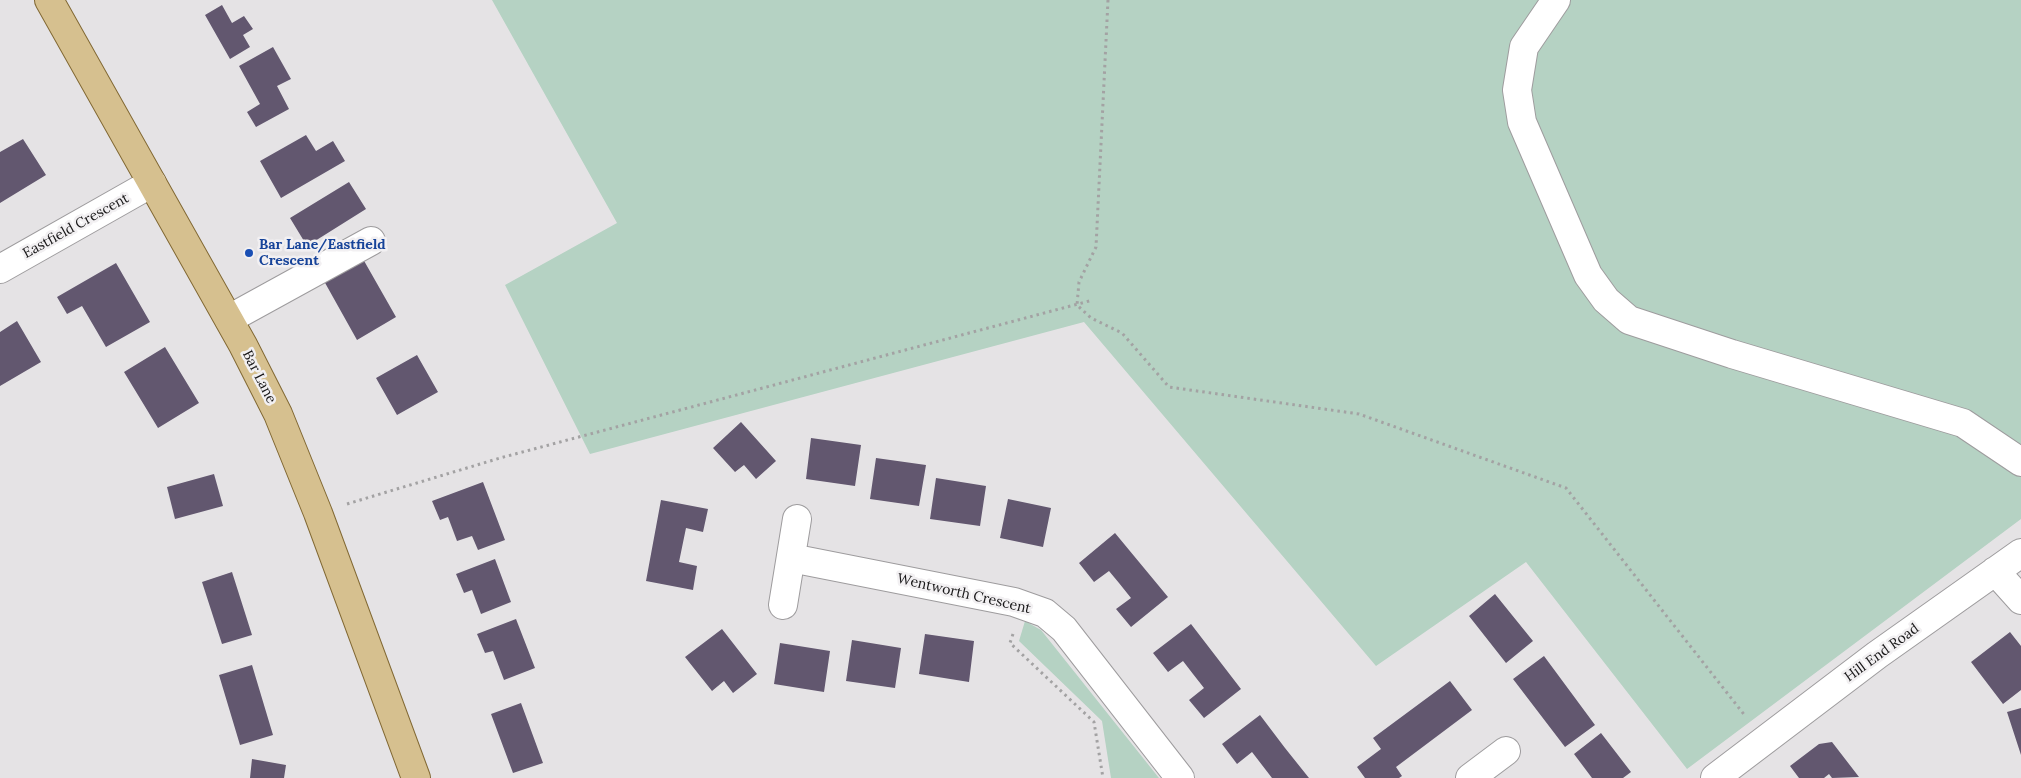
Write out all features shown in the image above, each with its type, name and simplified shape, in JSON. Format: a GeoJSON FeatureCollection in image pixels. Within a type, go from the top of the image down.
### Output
{"type":"FeatureCollection","features":[{"type":"Feature","properties":{"kind":"main road","name":"Bar Lane"},"geometry":{"type":"LineString","coordinates":[[49,0],[229,319],[278,414],[318,513],[416,778]]}},
{"type":"Feature","properties":{"kind":"street"},"geometry":{"type":"LineString","coordinates":[[1556,0],[1524,47],[1517,90],[1522,122],[1588,275],[1606,300],[1629,320],[1732,354],[1963,424],[2021,462]]}},
{"type":"Feature","properties":{"kind":"street","name":"Eastfield Crescent"},"geometry":{"type":"LineString","coordinates":[[0,269],[152,183]]}},
{"type":"Feature","properties":{"kind":"street"},"geometry":{"type":"LineString","coordinates":[[229,319],[371,241]]}},
{"type":"Feature","properties":{"kind":"street"},"geometry":{"type":"LineString","coordinates":[[783,605],[797,519]]}},
{"type":"Feature","properties":{"kind":"street","name":"Hill End Road"},"geometry":{"type":"LineString","coordinates":[[1715,778],[1753,759],[1877,655],[2021,553]]}},
{"type":"Feature","properties":{"kind":"street","name":"Wentworth Crescent"},"geometry":{"type":"LineString","coordinates":[[791,558],[1024,605],[1045,613],[1064,629],[1180,778]]}},
{"type":"Feature","properties":{"kind":"street"},"geometry":{"type":"LineString","coordinates":[[1995,571],[2021,600]]}},
{"type":"Feature","properties":{"kind":"street"},"geometry":{"type":"LineString","coordinates":[[1470,778],[1506,751]]}},
{"type":"Feature","properties":{"kind":"path"},"geometry":{"type":"LineString","coordinates":[[1077,305],[1079,282],[1096,247],[1108,0]]}},
{"type":"Feature","properties":{"kind":"path"},"geometry":{"type":"LineString","coordinates":[[318,513],[500,458],[1093,300]]}},
{"type":"Feature","properties":{"kind":"path"},"geometry":{"type":"LineString","coordinates":[[1077,305],[1091,318],[1122,333],[1169,387],[1359,414],[1566,488],[1750,722],[1753,759]]}},
{"type":"Feature","properties":{"kind":"path"},"geometry":{"type":"LineString","coordinates":[[1024,605],[1010,643],[1094,722],[1103,778]]}},
{"type":"Feature","properties":{"kind":"green space"},"geometry":{"type":"Polygon","coordinates":[[[492,0],[2021,0],[2021,519],[1687,769],[1526,562],[1376,666],[1084,322],[590,454],[505,285],[617,223],[492,0]]]}},
{"type":"Feature","properties":{"kind":"green space"},"geometry":{"type":"Polygon","coordinates":[[[1025,621],[1041,630],[1159,778],[1111,778],[1102,721],[1019,641],[1025,621]]]}},
{"type":"Feature","properties":{"kind":"building"},"geometry":{"type":"Polygon","coordinates":[[[222,5],[232,23],[244,16],[253,29],[243,35],[250,47],[230,59],[205,15],[222,5]]]}},
{"type":"Feature","properties":{"kind":"building"},"geometry":{"type":"Polygon","coordinates":[[[273,47],[291,79],[277,86],[289,109],[256,127],[247,112],[260,104],[239,66],[273,47]]]}},
{"type":"Feature","properties":{"kind":"building"},"geometry":{"type":"Polygon","coordinates":[[[306,135],[316,151],[333,141],[345,161],[281,198],[260,161],[306,135]]]}},
{"type":"Feature","properties":{"kind":"building"},"geometry":{"type":"Polygon","coordinates":[[[23,139],[46,175],[0,203],[0,152],[23,139]]]}},
{"type":"Feature","properties":{"kind":"building"},"geometry":{"type":"Polygon","coordinates":[[[349,182],[366,209],[307,246],[290,218],[349,182]]]}},
{"type":"Feature","properties":{"kind":"building"},"geometry":{"type":"Polygon","coordinates":[[[363,259],[396,317],[357,340],[324,281],[363,259]]]}},
{"type":"Feature","properties":{"kind":"building"},"geometry":{"type":"Polygon","coordinates":[[[116,263],[150,322],[106,347],[82,306],[67,314],[57,297],[116,263]]]}},
{"type":"Feature","properties":{"kind":"building"},"geometry":{"type":"Polygon","coordinates":[[[17,321],[41,362],[0,386],[0,332],[17,321]]]}},
{"type":"Feature","properties":{"kind":"building"},"geometry":{"type":"Polygon","coordinates":[[[165,347],[199,403],[158,428],[124,372],[165,347]]]}},
{"type":"Feature","properties":{"kind":"building"},"geometry":{"type":"Polygon","coordinates":[[[417,355],[438,392],[397,415],[376,378],[417,355]]]}},
{"type":"Feature","properties":{"kind":"building"},"geometry":{"type":"Polygon","coordinates":[[[741,422],[776,461],[756,479],[744,465],[735,472],[713,448],[741,422]]]}},
{"type":"Feature","properties":{"kind":"building"},"geometry":{"type":"Polygon","coordinates":[[[811,438],[861,445],[855,486],[806,479],[811,438]]]}},
{"type":"Feature","properties":{"kind":"building"},"geometry":{"type":"Polygon","coordinates":[[[876,458],[926,465],[919,506],[870,499],[876,458]]]}},
{"type":"Feature","properties":{"kind":"building"},"geometry":{"type":"Polygon","coordinates":[[[214,474],[223,506],[175,519],[167,487],[214,474]]]}},
{"type":"Feature","properties":{"kind":"building"},"geometry":{"type":"Polygon","coordinates":[[[936,478],[986,486],[980,526],[930,519],[936,478]]]}},
{"type":"Feature","properties":{"kind":"building"},"geometry":{"type":"Polygon","coordinates":[[[483,482],[505,540],[478,550],[472,536],[457,541],[448,517],[440,520],[432,501],[483,482]]]}},
{"type":"Feature","properties":{"kind":"building"},"geometry":{"type":"Polygon","coordinates":[[[1008,499],[1051,508],[1043,547],[1000,538],[1008,499]]]}},
{"type":"Feature","properties":{"kind":"building"},"geometry":{"type":"Polygon","coordinates":[[[661,500],[708,509],[703,532],[686,528],[679,562],[697,566],[693,590],[646,581],[661,500]]]}},
{"type":"Feature","properties":{"kind":"building"},"geometry":{"type":"Polygon","coordinates":[[[1115,533],[1168,597],[1131,627],[1116,609],[1131,598],[1119,583],[1109,571],[1094,582],[1079,563],[1115,533]]]}},
{"type":"Feature","properties":{"kind":"building"},"geometry":{"type":"Polygon","coordinates":[[[495,559],[511,602],[481,614],[472,590],[464,593],[456,574],[495,559]]]}},
{"type":"Feature","properties":{"kind":"building"},"geometry":{"type":"Polygon","coordinates":[[[232,572],[252,635],[222,644],[202,582],[232,572]]]}},
{"type":"Feature","properties":{"kind":"building"},"geometry":{"type":"Polygon","coordinates":[[[1495,594],[1533,641],[1506,663],[1469,616],[1495,594]]]}},
{"type":"Feature","properties":{"kind":"building"},"geometry":{"type":"Polygon","coordinates":[[[516,619],[535,668],[504,680],[493,651],[485,653],[477,634],[516,619]]]}},
{"type":"Feature","properties":{"kind":"building"},"geometry":{"type":"Polygon","coordinates":[[[1191,624],[1241,689],[1204,718],[1189,700],[1204,688],[1183,661],[1168,672],[1153,653],[1191,624]]]}},
{"type":"Feature","properties":{"kind":"building"},"geometry":{"type":"Polygon","coordinates":[[[722,629],[757,674],[733,693],[724,681],[712,691],[685,657],[722,629]]]}},
{"type":"Feature","properties":{"kind":"building"},"geometry":{"type":"Polygon","coordinates":[[[2010,632],[2021,646],[2021,690],[2003,704],[1971,662],[2010,632]]]}},
{"type":"Feature","properties":{"kind":"building"},"geometry":{"type":"Polygon","coordinates":[[[925,634],[974,641],[969,682],[919,674],[925,634]]]}},
{"type":"Feature","properties":{"kind":"building"},"geometry":{"type":"Polygon","coordinates":[[[852,640],[901,648],[895,688],[846,681],[852,640]]]}},
{"type":"Feature","properties":{"kind":"building"},"geometry":{"type":"Polygon","coordinates":[[[780,643],[830,651],[824,692],[774,684],[780,643]]]}},
{"type":"Feature","properties":{"kind":"building"},"geometry":{"type":"Polygon","coordinates":[[[1544,656],[1595,725],[1565,747],[1513,679],[1544,656]]]}},
{"type":"Feature","properties":{"kind":"building"},"geometry":{"type":"Polygon","coordinates":[[[252,665],[273,735],[240,745],[219,675],[252,665]]]}},
{"type":"Feature","properties":{"kind":"building"},"geometry":{"type":"Polygon","coordinates":[[[1450,681],[1472,710],[1396,767],[1402,776],[1399,778],[1365,778],[1357,767],[1381,749],[1373,738],[1450,681]]]}},
{"type":"Feature","properties":{"kind":"building"},"geometry":{"type":"Polygon","coordinates":[[[521,703],[543,763],[513,773],[491,714],[521,703]]]}},
{"type":"Feature","properties":{"kind":"building"},"geometry":{"type":"Polygon","coordinates":[[[2021,708],[2021,755],[2007,712],[2021,708]]]}},
{"type":"Feature","properties":{"kind":"building"},"geometry":{"type":"Polygon","coordinates":[[[1260,715],[1309,778],[1272,778],[1252,752],[1237,764],[1222,744],[1260,715]]]}},
{"type":"Feature","properties":{"kind":"building"},"geometry":{"type":"Polygon","coordinates":[[[1601,733],[1631,772],[1623,778],[1592,778],[1574,754],[1601,733]]]}},
{"type":"Feature","properties":{"kind":"building"},"geometry":{"type":"Polygon","coordinates":[[[1832,742],[1859,777],[1832,778],[1829,774],[1824,778],[1799,778],[1790,766],[1819,744],[1832,742]]]}},
{"type":"Feature","properties":{"kind":"building"},"geometry":{"type":"Polygon","coordinates":[[[252,759],[286,765],[284,778],[250,778],[252,759]]]}},
{"type":"Feature","properties":{"kind":"place","name":"Bar Lane/Eastfield Crescent"},"geometry":{"type":"Point","coordinates":[249,253]}}]}
